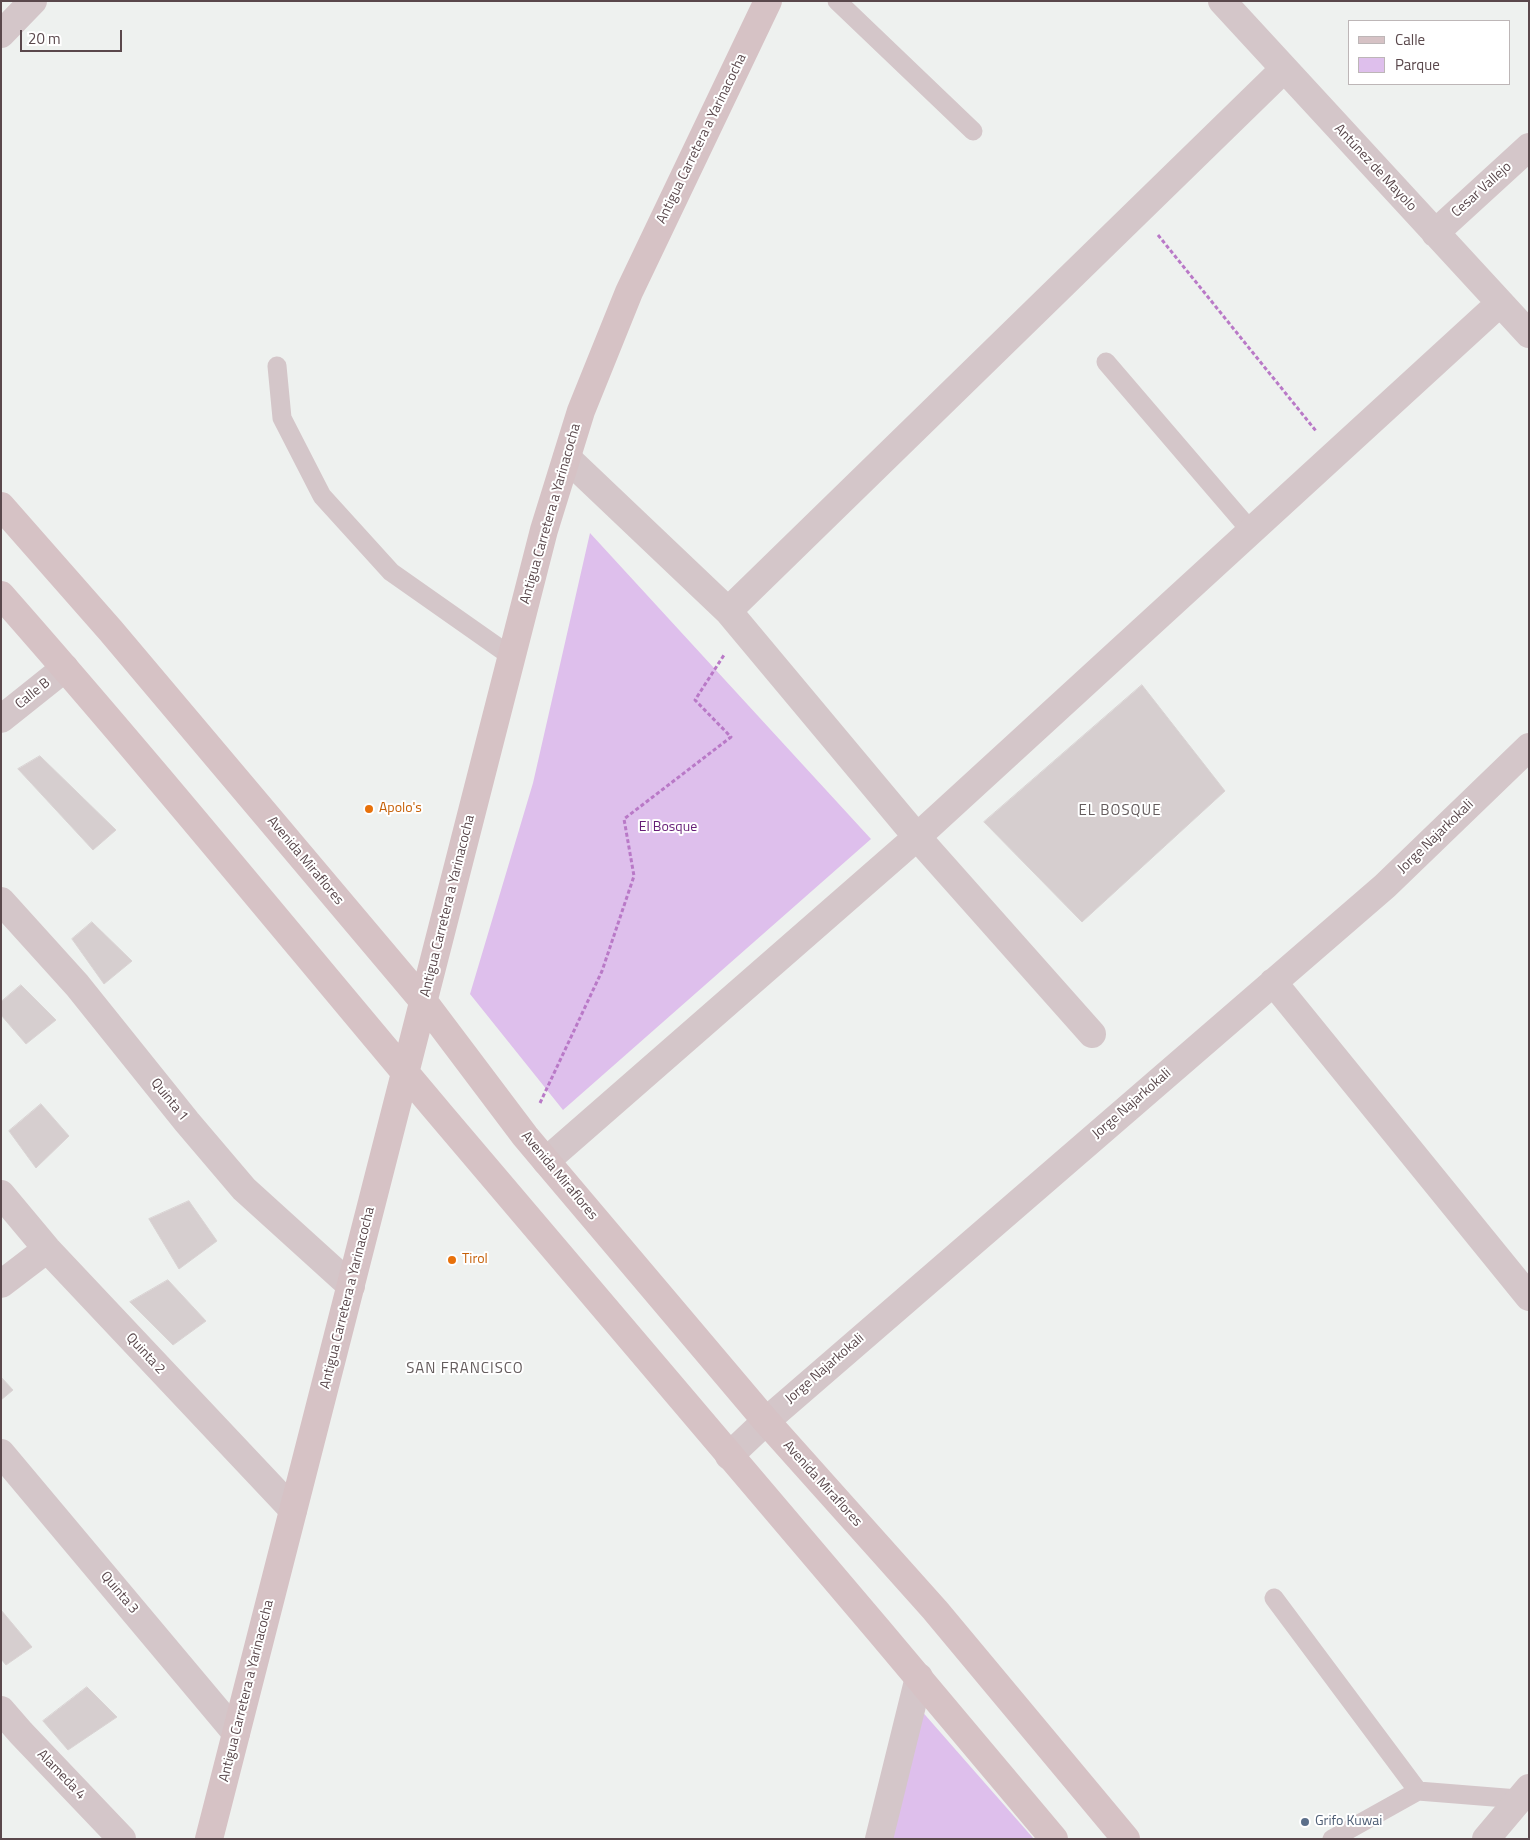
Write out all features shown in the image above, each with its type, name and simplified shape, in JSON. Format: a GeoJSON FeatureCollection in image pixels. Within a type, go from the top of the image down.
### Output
{"type":"FeatureCollection","features":[{"type":"Feature","properties":{"kind":"street"},"geometry":{"type":"LineString","coordinates":[[1,34],[33,1]]}},
{"type":"Feature","properties":{"kind":"street","name":"Antigua Carretera a Yarinacocha"},"geometry":{"type":"LineString","coordinates":[[209,1839],[544,530],[581,411],[629,292],[768,1]]}},
{"type":"Feature","properties":{"kind":"street","name":"Antúnez de Mayolo"},"geometry":{"type":"LineString","coordinates":[[1222,1],[1529,334]]}},
{"type":"Feature","properties":{"kind":"street"},"geometry":{"type":"LineString","coordinates":[[735,619],[1138,210],[1284,69]]}},
{"type":"Feature","properties":{"kind":"street","name":"Cesar Vallejo"},"geometry":{"type":"LineString","coordinates":[[1435,233],[1529,147]]}},
{"type":"Feature","properties":{"kind":"street"},"geometry":{"type":"LineString","coordinates":[[546,1162],[917,837],[1500,303]]}},
{"type":"Feature","properties":{"kind":"street"},"geometry":{"type":"LineString","coordinates":[[567,458],[735,619],[917,837],[1092,1034]]}},
{"type":"Feature","properties":{"kind":"street","name":"Avenida Miraflores"},"geometry":{"type":"LineString","coordinates":[[1,506],[111,631],[424,1002],[546,1162],[766,1421],[935,1610],[1126,1839]]}},
{"type":"Feature","properties":{"kind":"street"},"geometry":{"type":"LineString","coordinates":[[1,595],[65,668],[729,1456],[919,1676],[1054,1839]]}},
{"type":"Feature","properties":{"kind":"street","name":"Calle B"},"geometry":{"type":"LineString","coordinates":[[1,719],[65,668]]}},
{"type":"Feature","properties":{"kind":"street","name":"Jorge Najarkokali"},"geometry":{"type":"LineString","coordinates":[[729,1456],[766,1421],[1385,886],[1529,747]]}},
{"type":"Feature","properties":{"kind":"street","name":"Quinta 1"},"geometry":{"type":"LineString","coordinates":[[1,901],[77,985],[244,1189],[351,1286]]}},
{"type":"Feature","properties":{"kind":"street"},"geometry":{"type":"LineString","coordinates":[[1272,982],[1529,1297]]}},
{"type":"Feature","properties":{"kind":"street","name":"Quinta 2"},"geometry":{"type":"LineString","coordinates":[[1,1194],[47,1249],[293,1510]]}},
{"type":"Feature","properties":{"kind":"street"},"geometry":{"type":"LineString","coordinates":[[1,1284],[47,1249]]}},
{"type":"Feature","properties":{"kind":"street","name":"Quinta 3"},"geometry":{"type":"LineString","coordinates":[[1,1453],[236,1733]]}},
{"type":"Feature","properties":{"kind":"street"},"geometry":{"type":"LineString","coordinates":[[879,1839],[919,1676]]}},
{"type":"Feature","properties":{"kind":"street","name":"Alameda 4"},"geometry":{"type":"LineString","coordinates":[[1,1710],[122,1839]]}},
{"type":"Feature","properties":{"kind":"street"},"geometry":{"type":"LineString","coordinates":[[1486,1839],[1523,1794]]}},
{"type":"Feature","properties":{"kind":"lane"},"geometry":{"type":"LineString","coordinates":[[837,1],[973,131]]}},
{"type":"Feature","properties":{"kind":"lane"},"geometry":{"type":"LineString","coordinates":[[1106,362],[1251,531]]}},
{"type":"Feature","properties":{"kind":"lane"},"geometry":{"type":"LineString","coordinates":[[277,366],[282,418],[322,496],[391,572],[512,657]]}},
{"type":"Feature","properties":{"kind":"lane"},"geometry":{"type":"LineString","coordinates":[[1274,1598],[1418,1792]]}},
{"type":"Feature","properties":{"kind":"lane"},"geometry":{"type":"LineString","coordinates":[[1332,1839],[1418,1792],[1523,1794]]}},
{"type":"Feature","properties":{"kind":"path"},"geometry":{"type":"LineString","coordinates":[[1138,210],[1335,455]]}},
{"type":"Feature","properties":{"kind":"path"},"geometry":{"type":"LineString","coordinates":[[525,1136],[602,971],[634,876],[624,819],[730,737],[695,700],[735,619]]}},
{"type":"Feature","properties":{"kind":"green space","name":"El Bosque"},"geometry":{"type":"Polygon","coordinates":[[[590,533],[871,839],[563,1110],[470,994],[533,783],[590,533]]]}},
{"type":"Feature","properties":{"kind":"green space"},"geometry":{"type":"Polygon","coordinates":[[[919,1708],[1034,1839],[887,1839],[919,1708]]]}},
{"type":"Feature","properties":{"kind":"building"},"geometry":{"type":"Polygon","coordinates":[[[1142,685],[1225,791],[1082,922],[984,822],[1142,685]]]}},
{"type":"Feature","properties":{"kind":"building"},"geometry":{"type":"Polygon","coordinates":[[[40,756],[116,830],[93,850],[18,769],[40,756]]]}},
{"type":"Feature","properties":{"kind":"building"},"geometry":{"type":"Polygon","coordinates":[[[92,922],[132,961],[104,984],[72,939],[92,922]]]}},
{"type":"Feature","properties":{"kind":"building"},"geometry":{"type":"Polygon","coordinates":[[[21,985],[56,1020],[26,1044],[1,1015],[1,1002],[21,985]]]}},
{"type":"Feature","properties":{"kind":"building"},"geometry":{"type":"Polygon","coordinates":[[[41,1104],[69,1136],[36,1168],[9,1131],[41,1104]]]}},
{"type":"Feature","properties":{"kind":"building"},"geometry":{"type":"Polygon","coordinates":[[[189,1201],[217,1241],[179,1269],[149,1219],[189,1201]]]}},
{"type":"Feature","properties":{"kind":"building"},"geometry":{"type":"Polygon","coordinates":[[[168,1280],[206,1321],[173,1345],[130,1302],[168,1280]]]}},
{"type":"Feature","properties":{"kind":"building"},"geometry":{"type":"Polygon","coordinates":[[[1,1377],[13,1390],[1,1400],[1,1377]]]}},
{"type":"Feature","properties":{"kind":"building"},"geometry":{"type":"Polygon","coordinates":[[[1,1610],[32,1647],[6,1665],[1,1659],[1,1610]]]}},
{"type":"Feature","properties":{"kind":"building"},"geometry":{"type":"Polygon","coordinates":[[[87,1687],[117,1717],[68,1750],[43,1721],[87,1687]]]}},
{"type":"Feature","properties":{"kind":"place","name":"Apolo's"},"geometry":{"type":"Point","coordinates":[369,809]}},
{"type":"Feature","properties":{"kind":"place","name":"Tirol"},"geometry":{"type":"Point","coordinates":[452,1260]}},
{"type":"Feature","properties":{"kind":"place","name":"Grifo Kuwai"},"geometry":{"type":"Point","coordinates":[1305,1822]}},
{"type":"Feature","properties":{"kind":"district","name":"EL BOSQUE"},"geometry":{"type":"Point","coordinates":[1120,811]}},
{"type":"Feature","properties":{"kind":"district","name":"SAN FRANCISCO"},"geometry":{"type":"Point","coordinates":[465,1369]}}]}
